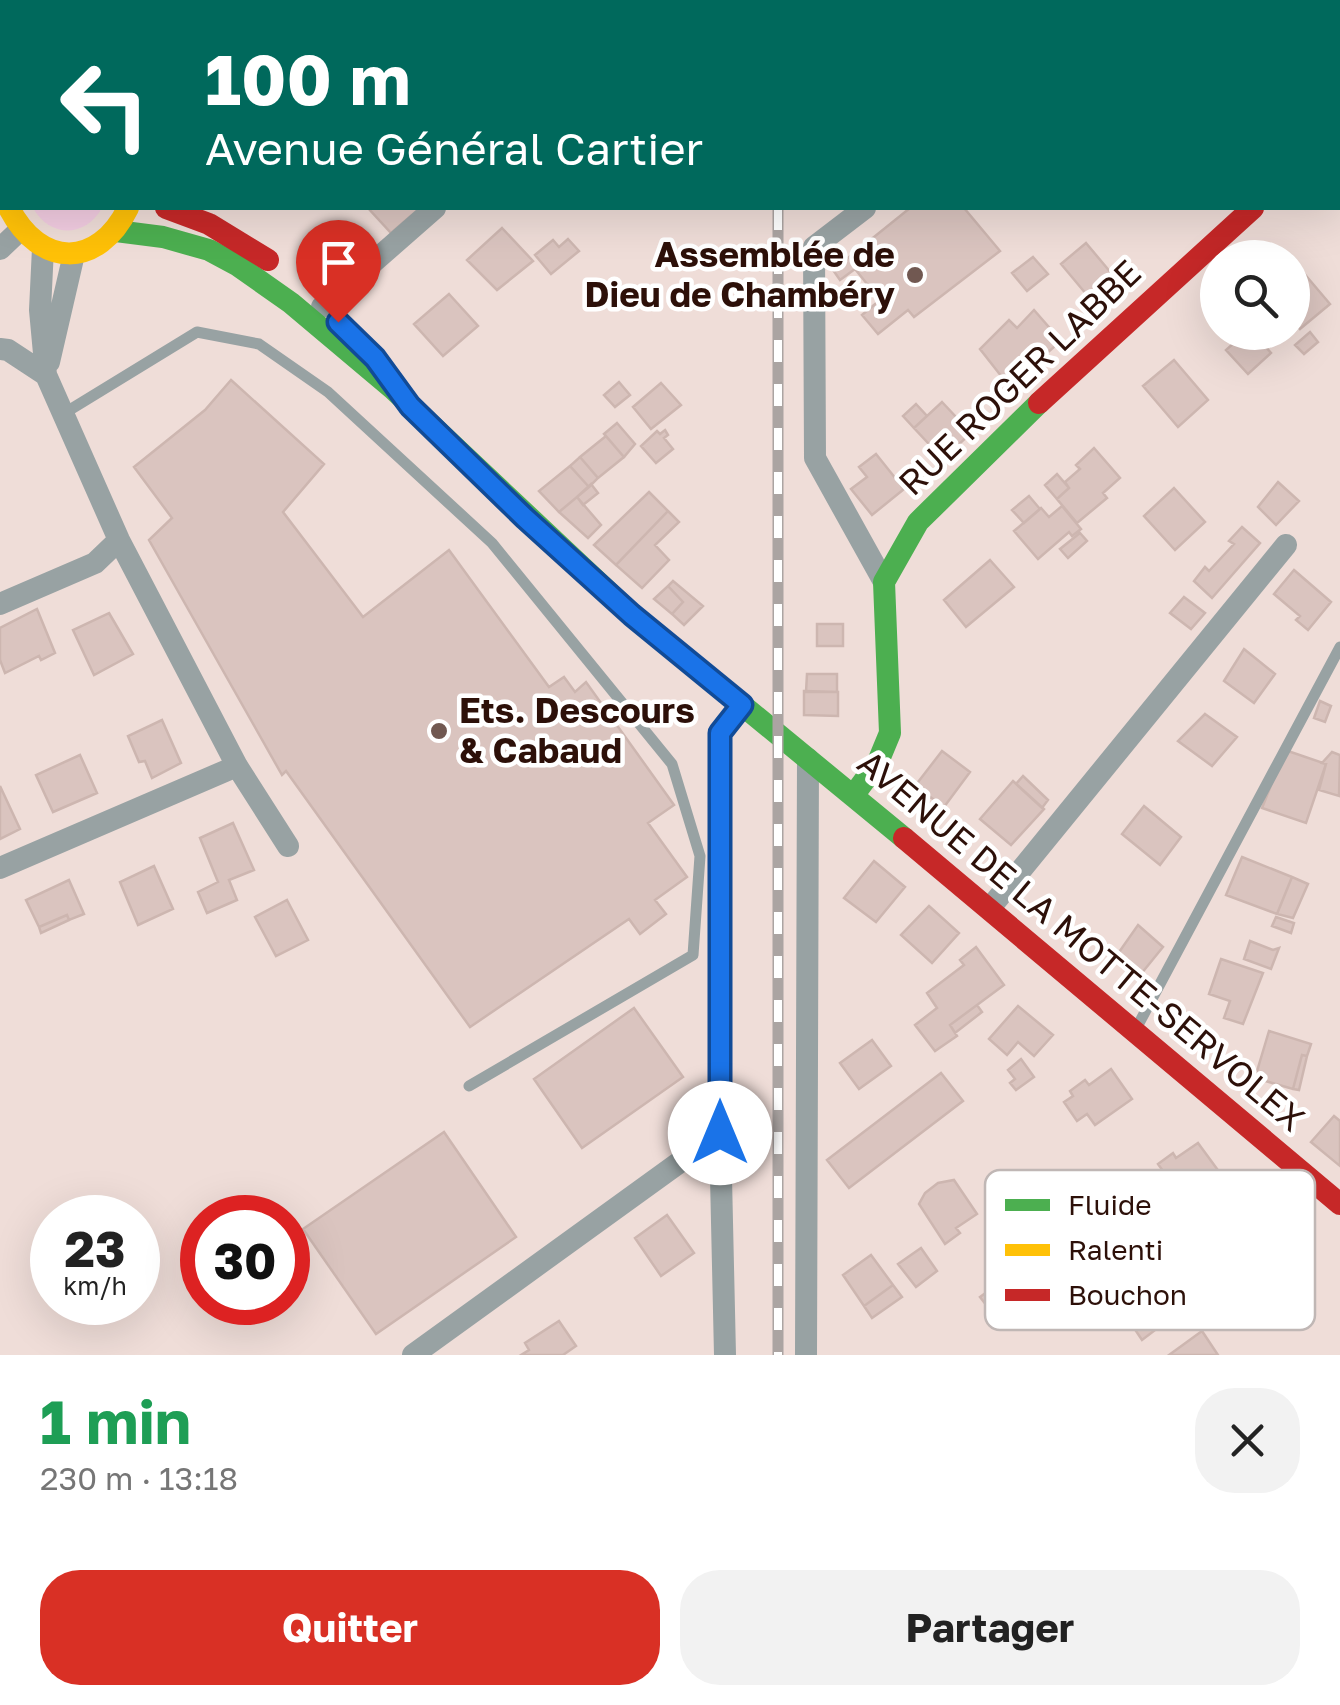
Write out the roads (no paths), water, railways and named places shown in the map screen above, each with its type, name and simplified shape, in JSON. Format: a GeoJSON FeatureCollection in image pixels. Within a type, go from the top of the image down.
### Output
{"type":"FeatureCollection","features":[{"type":"Feature","properties":{"kind":"main road"},"geometry":{"type":"LineString","coordinates":[[11,210],[20,230],[43,248],[74,254],[94,248],[116,231],[127,210]]}},
{"type":"Feature","properties":{"kind":"main road"},"geometry":{"type":"LineString","coordinates":[[171,210],[209,224],[293,279],[375,358],[410,406]]}},
{"type":"Feature","properties":{"kind":"main road","name":"RUE ROGER LABBE"},"geometry":{"type":"LineString","coordinates":[[884,582],[918,522],[1036,406],[1251,210]]}},
{"type":"Feature","properties":{"kind":"main road"},"geometry":{"type":"LineString","coordinates":[[116,231],[156,234],[207,250],[234,264],[410,406]]}},
{"type":"Feature","properties":{"kind":"main road"},"geometry":{"type":"LineString","coordinates":[[207,250],[234,250],[313,308],[330,314]]}},
{"type":"Feature","properties":{"kind":"main road","name":"AVENUE DE LA MOTTE-SERVOLEX"},"geometry":{"type":"LineString","coordinates":[[410,406],[552,543],[1300,1170]]}},
{"type":"Feature","properties":{"kind":"main road"},"geometry":{"type":"LineString","coordinates":[[853,796],[878,762],[890,734],[884,582]]}},
{"type":"Feature","properties":{"kind":"main road","name":"AVENUE DE LA MOTTE-SERVOLEX"},"geometry":{"type":"LineString","coordinates":[[1315,1183],[1340,1204]]}},
{"type":"Feature","properties":{"kind":"street"},"geometry":{"type":"LineString","coordinates":[[330,314],[434,210]]}},
{"type":"Feature","properties":{"kind":"street"},"geometry":{"type":"LineString","coordinates":[[863,210],[814,247],[814,458],[884,582]]}},
{"type":"Feature","properties":{"kind":"street"},"geometry":{"type":"LineString","coordinates":[[0,248],[20,230]]}},
{"type":"Feature","properties":{"kind":"street"},"geometry":{"type":"LineString","coordinates":[[43,248],[41,325],[46,375],[118,540],[236,766],[288,846]]}},
{"type":"Feature","properties":{"kind":"street"},"geometry":{"type":"LineString","coordinates":[[46,375],[74,254]]}},
{"type":"Feature","properties":{"kind":"street"},"geometry":{"type":"LineString","coordinates":[[0,348],[46,375]]}},
{"type":"Feature","properties":{"kind":"street"},"geometry":{"type":"LineString","coordinates":[[0,604],[95,564],[118,540]]}},
{"type":"Feature","properties":{"kind":"street"},"geometry":{"type":"LineString","coordinates":[[990,908],[1286,544]]}},
{"type":"Feature","properties":{"kind":"street"},"geometry":{"type":"LineString","coordinates":[[725,1355],[720,1133],[720,733],[742,705]]}},
{"type":"Feature","properties":{"kind":"street"},"geometry":{"type":"LineString","coordinates":[[806,1355],[808,759]]}},
{"type":"Feature","properties":{"kind":"street"},"geometry":{"type":"LineString","coordinates":[[0,868],[236,766]]}},
{"type":"Feature","properties":{"kind":"street"},"geometry":{"type":"LineString","coordinates":[[413,1355],[720,1133]]}},
{"type":"Feature","properties":{"kind":"lane"},"geometry":{"type":"LineString","coordinates":[[63,414],[198,332],[259,344],[328,392],[492,543],[672,764],[700,856],[693,956],[469,1086]]}},
{"type":"Feature","properties":{"kind":"lane"},"geometry":{"type":"LineString","coordinates":[[1136,1030],[1340,647]]}},
{"type":"Feature","properties":{"kind":"railway"},"geometry":{"type":"LineString","coordinates":[[778,210],[778,1355]]}},
{"type":"Feature","properties":{"kind":"place","name":"Assemblée de Dieu de Chambéry"},"geometry":{"type":"Point","coordinates":[915,275]}},
{"type":"Feature","properties":{"kind":"place","name":"Ets. Descours & Cabaud"},"geometry":{"type":"Point","coordinates":[439,731]}}]}
